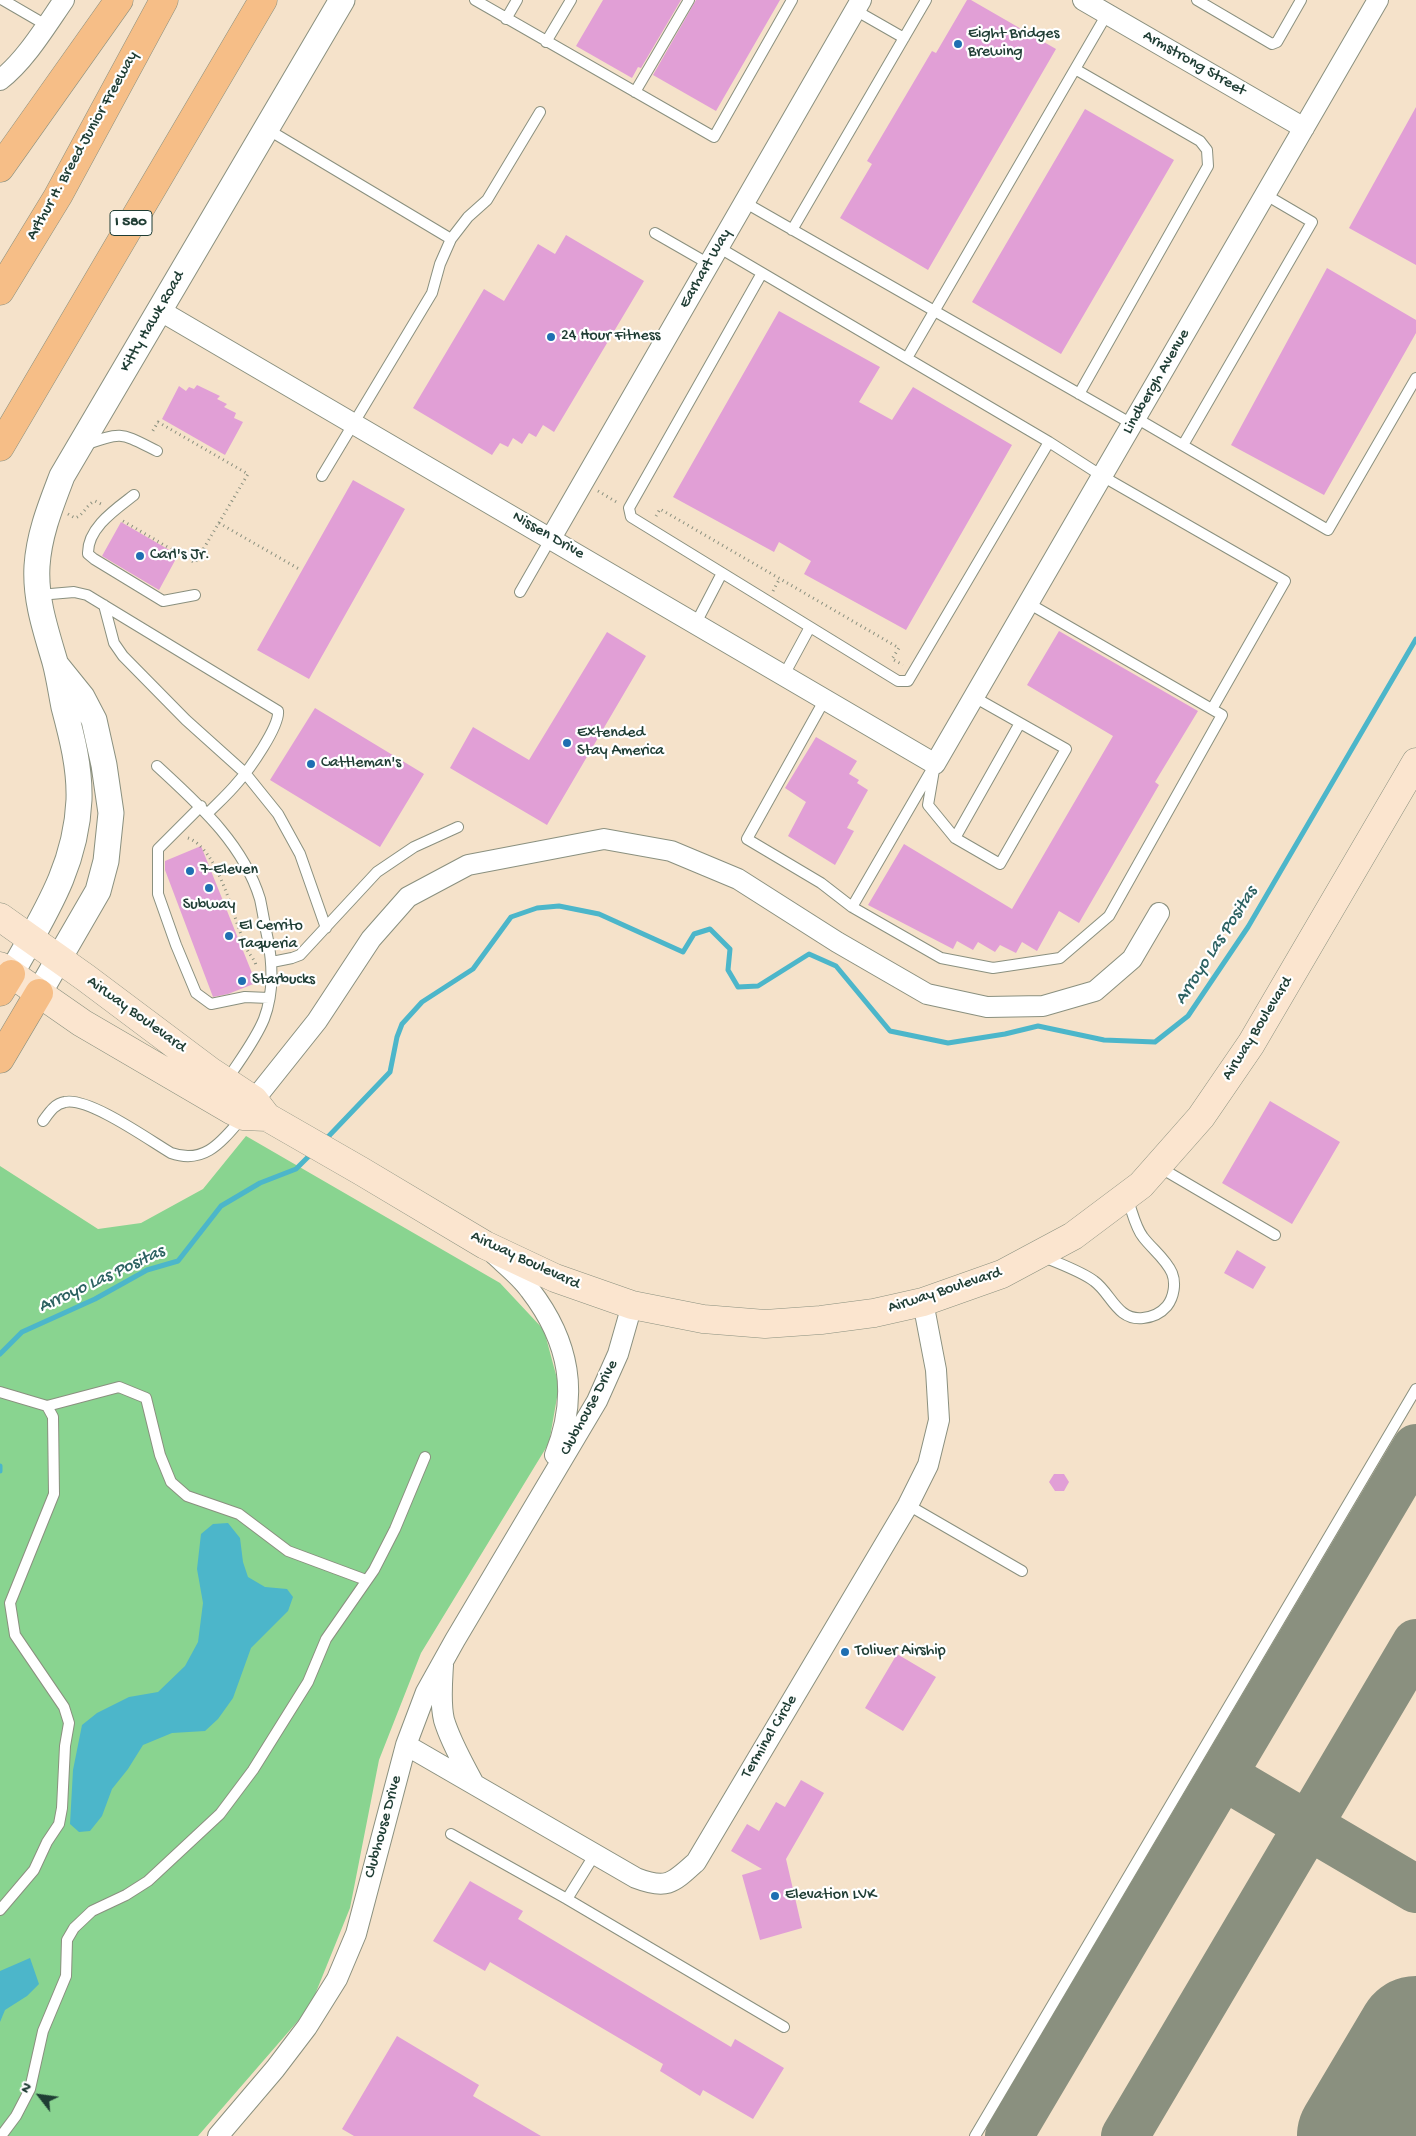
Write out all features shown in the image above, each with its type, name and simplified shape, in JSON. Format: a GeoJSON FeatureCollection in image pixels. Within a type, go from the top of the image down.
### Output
{"type":"FeatureCollection","features":[{"type":"Feature","properties":{"kind":"highway"},"geometry":{"type":"LineString","coordinates":[[0,168],[118,0]]}},
{"type":"Feature","properties":{"kind":"highway","name":"Arthur H. Breed Junior Freeway"},"geometry":{"type":"LineString","coordinates":[[0,291],[58,196],[164,0]]}},
{"type":"Feature","properties":{"kind":"highway","name":"I 580"},"geometry":{"type":"LineString","coordinates":[[0,446],[263,0]]}},
{"type":"Feature","properties":{"kind":"highway"},"geometry":{"type":"LineString","coordinates":[[0,1059],[39,993]]}},
{"type":"Feature","properties":{"kind":"main road","name":"Airway Boulevard"},"geometry":{"type":"LineString","coordinates":[[4,977],[39,993],[82,1023],[255,1111],[361,1170],[485,1245],[555,1278],[632,1305],[703,1319],[765,1324],[874,1314],[923,1302],[1002,1274],[1074,1236],[1141,1185],[1202,1117],[1251,1044],[1416,762]]}},
{"type":"Feature","properties":{"kind":"main road","name":"Airway Boulevard"},"geometry":{"type":"LineString","coordinates":[[0,917],[226,1081],[255,1111]]}},
{"type":"Feature","properties":{"kind":"street"},"geometry":{"type":"LineString","coordinates":[[0,80],[9,74],[64,0]]}},
{"type":"Feature","properties":{"kind":"street","name":"Kitty Hawk Road"},"geometry":{"type":"LineString","coordinates":[[4,977],[54,898],[63,877],[74,841],[79,800],[77,769],[71,734],[56,664],[40,613],[37,567],[45,521],[62,476],[342,0]]}},
{"type":"Feature","properties":{"kind":"street","name":"Armstrong Street"},"geometry":{"type":"LineString","coordinates":[[1083,0],[1304,128]]}},
{"type":"Feature","properties":{"kind":"street","name":"Lindbergh Avenue"},"geometry":{"type":"LineString","coordinates":[[935,764],[1378,0]]}},
{"type":"Feature","properties":{"kind":"street","name":"Earhart Way"},"geometry":{"type":"LineString","coordinates":[[551,538],[858,5]]}},
{"type":"Feature","properties":{"kind":"street","name":"Nissen Drive"},"geometry":{"type":"LineString","coordinates":[[159,310],[935,764]]}},
{"type":"Feature","properties":{"kind":"street","name":"Kitty Hawk Road"},"geometry":{"type":"LineString","coordinates":[[39,993],[98,891],[106,861],[111,813],[104,765],[94,720],[82,697],[56,664]]}},
{"type":"Feature","properties":{"kind":"street"},"geometry":{"type":"LineString","coordinates":[[255,1111],[317,1021],[370,939],[408,898],[468,865],[604,839],[671,851],[738,879],[837,942],[927,994],[988,1007],[1043,1006],[1094,991],[1132,959],[1159,913]]}},
{"type":"Feature","properties":{"kind":"street","name":"Clubhouse Drive"},"geometry":{"type":"LineString","coordinates":[[485,1245],[530,1289],[549,1317],[564,1352],[569,1393],[562,1436],[535,1506]]}},
{"type":"Feature","properties":{"kind":"street","name":"Terminal Circle"},"geometry":{"type":"LineString","coordinates":[[406,1745],[636,1878],[653,1885],[675,1882],[696,1862],[908,1505],[928,1465],[939,1420],[936,1370],[923,1302]]}},
{"type":"Feature","properties":{"kind":"street","name":"Clubhouse Drive"},"geometry":{"type":"LineString","coordinates":[[218,2136],[275,2069],[306,2027],[337,1979],[356,1934],[406,1745],[426,1692],[597,1401],[618,1354],[632,1305]]}},
{"type":"Feature","properties":{"kind":"street"},"geometry":{"type":"LineString","coordinates":[[443,1662],[441,1693],[444,1719],[456,1751],[474,1784]]}},
{"type":"Feature","properties":{"kind":"lane"},"geometry":{"type":"LineString","coordinates":[[3,0],[46,25]]}},
{"type":"Feature","properties":{"kind":"lane"},"geometry":{"type":"LineString","coordinates":[[475,0],[714,137],[792,0]]}},
{"type":"Feature","properties":{"kind":"lane"},"geometry":{"type":"LineString","coordinates":[[506,19],[516,0]]}},
{"type":"Feature","properties":{"kind":"lane"},"geometry":{"type":"LineString","coordinates":[[546,42],[571,0]]}},
{"type":"Feature","properties":{"kind":"lane"},"geometry":{"type":"LineString","coordinates":[[635,92],[689,0]]}},
{"type":"Feature","properties":{"kind":"lane"},"geometry":{"type":"LineString","coordinates":[[792,230],[926,0]]}},
{"type":"Feature","properties":{"kind":"lane"},"geometry":{"type":"LineString","coordinates":[[1198,0],[1272,44],[1278,42],[1302,0]]}},
{"type":"Feature","properties":{"kind":"lane"},"geometry":{"type":"LineString","coordinates":[[858,5],[904,38]]}},
{"type":"Feature","properties":{"kind":"lane"},"geometry":{"type":"LineString","coordinates":[[907,358],[1107,14]]}},
{"type":"Feature","properties":{"kind":"lane"},"geometry":{"type":"LineString","coordinates":[[1075,68],[1200,140],[1207,150],[1208,166],[1079,394]]}},
{"type":"Feature","properties":{"kind":"lane"},"geometry":{"type":"LineString","coordinates":[[322,476],[432,293],[440,264],[451,238],[468,217],[487,200],[540,112]]}},
{"type":"Feature","properties":{"kind":"lane"},"geometry":{"type":"LineString","coordinates":[[266,129],[451,238]]}},
{"type":"Feature","properties":{"kind":"lane"},"geometry":{"type":"LineString","coordinates":[[1183,445],[1312,222],[1266,195]]}},
{"type":"Feature","properties":{"kind":"lane"},"geometry":{"type":"LineString","coordinates":[[744,202],[1079,394],[1183,445],[1328,530],[1416,378]]}},
{"type":"Feature","properties":{"kind":"lane"},"geometry":{"type":"LineString","coordinates":[[655,233],[762,273],[1049,442],[1102,476],[1285,581],[1212,708]]}},
{"type":"Feature","properties":{"kind":"lane"},"geometry":{"type":"LineString","coordinates":[[762,273],[629,508],[631,517],[898,681],[908,681],[1049,442]]}},
{"type":"Feature","properties":{"kind":"lane"},"geometry":{"type":"LineString","coordinates":[[81,446],[114,434],[128,437],[156,452]]}},
{"type":"Feature","properties":{"kind":"lane"},"geometry":{"type":"LineString","coordinates":[[134,495],[110,514],[96,530],[88,547],[88,554],[163,602],[195,595]]}},
{"type":"Feature","properties":{"kind":"lane"},"geometry":{"type":"LineString","coordinates":[[520,592],[551,538]]}},
{"type":"Feature","properties":{"kind":"lane"},"geometry":{"type":"LineString","coordinates":[[696,623],[722,573]]}},
{"type":"Feature","properties":{"kind":"lane"},"geometry":{"type":"LineString","coordinates":[[39,595],[74,592],[86,595],[278,711],[278,720],[245,774],[158,849],[158,894],[196,993],[210,1004],[244,997],[269,998]]}},
{"type":"Feature","properties":{"kind":"lane"},"geometry":{"type":"LineString","coordinates":[[825,699],[747,839],[821,883],[852,907],[941,958],[993,968],[1060,958],[1109,916],[1222,715],[1028,603]]}},
{"type":"Feature","properties":{"kind":"lane"},"geometry":{"type":"LineString","coordinates":[[104,605],[114,643],[123,656],[186,720],[245,774],[278,814],[300,854],[326,928]]}},
{"type":"Feature","properties":{"kind":"lane"},"geometry":{"type":"LineString","coordinates":[[784,675],[810,627]]}},
{"type":"Feature","properties":{"kind":"lane"},"geometry":{"type":"LineString","coordinates":[[935,764],[928,805],[955,838],[1000,864],[1066,749],[974,697]]}},
{"type":"Feature","properties":{"kind":"lane"},"geometry":{"type":"LineString","coordinates":[[955,838],[1020,723]]}},
{"type":"Feature","properties":{"kind":"lane"},"geometry":{"type":"LineString","coordinates":[[852,907],[935,764]]}},
{"type":"Feature","properties":{"kind":"lane"},"geometry":{"type":"LineString","coordinates":[[157,766],[204,810],[237,851],[259,897],[272,962],[272,986],[264,1018],[258,1032],[226,1081]]}},
{"type":"Feature","properties":{"kind":"lane"},"geometry":{"type":"LineString","coordinates":[[272,962],[292,958],[300,954],[377,872],[414,847],[458,826]]}},
{"type":"Feature","properties":{"kind":"lane"},"geometry":{"type":"LineString","coordinates":[[42,1121],[56,1105],[66,1102],[79,1102],[96,1108],[172,1153],[182,1157],[195,1157],[208,1152],[255,1111]]}},
{"type":"Feature","properties":{"kind":"lane"},"geometry":{"type":"LineString","coordinates":[[1158,1166],[1275,1234]]}},
{"type":"Feature","properties":{"kind":"lane"},"geometry":{"type":"LineString","coordinates":[[1038,1254],[1094,1281],[1120,1312],[1130,1317],[1151,1317],[1160,1312],[1168,1305],[1172,1296],[1173,1275],[1168,1265],[1142,1235],[1126,1196]]}},
{"type":"Feature","properties":{"kind":"lane"},"geometry":{"type":"LineString","coordinates":[[0,1392],[47,1406],[119,1387],[146,1398],[160,1455],[171,1482],[187,1496],[239,1514],[288,1551],[366,1580]]}},
{"type":"Feature","properties":{"kind":"lane"},"geometry":{"type":"LineString","coordinates":[[975,2136],[1416,1389]]}},
{"type":"Feature","properties":{"kind":"lane"},"geometry":{"type":"LineString","coordinates":[[0,1910],[34,1870],[47,1842],[59,1824],[62,1808],[65,1746],[69,1724],[64,1707],[15,1634],[10,1602],[54,1494],[53,1417],[47,1406]]}},
{"type":"Feature","properties":{"kind":"lane"},"geometry":{"type":"LineString","coordinates":[[1,2136],[16,2116],[30,2089],[43,2031],[56,1996],[66,1976],[67,1940],[74,1928],[92,1910],[126,1896],[148,1881],[220,1814],[253,1770],[308,1682],[326,1639],[366,1580],[395,1529],[425,1457]]}},
{"type":"Feature","properties":{"kind":"lane"},"geometry":{"type":"LineString","coordinates":[[908,1505],[1022,1571]]}},
{"type":"Feature","properties":{"kind":"lane"},"geometry":{"type":"LineString","coordinates":[[451,1834],[567,1899],[784,2027]]}},
{"type":"Feature","properties":{"kind":"lane"},"geometry":{"type":"LineString","coordinates":[[567,1899],[595,1854]]}},
{"type":"Feature","properties":{"kind":"path"},"geometry":{"type":"LineString","coordinates":[[122,516],[121,519],[195,563],[248,474],[158,422],[150,436],[143,432]]}},
{"type":"Feature","properties":{"kind":"path"},"geometry":{"type":"LineString","coordinates":[[595,489],[653,520],[660,509],[899,648],[892,659],[903,665]]}},
{"type":"Feature","properties":{"kind":"path"},"geometry":{"type":"LineString","coordinates":[[68,514],[75,518],[79,516],[88,504],[95,501],[109,508]]}},
{"type":"Feature","properties":{"kind":"path"},"geometry":{"type":"LineString","coordinates":[[218,524],[299,569]]}},
{"type":"Feature","properties":{"kind":"path"},"geometry":{"type":"LineString","coordinates":[[185,837],[201,845],[216,869],[230,900],[247,951],[256,962],[256,969]]}},
{"type":"Feature","properties":{"kind":"green space"},"geometry":{"type":"Polygon","coordinates":[[[246,1136],[500,1283],[544,1330],[559,1386],[549,1443],[421,1653],[379,1760],[350,1908],[310,2007],[198,2136],[0,2136],[0,1166],[98,1229],[141,1223],[203,1189],[246,1136]]]}},
{"type":"Feature","properties":{"kind":"water"},"geometry":{"type":"Polygon","coordinates":[[[228,1523],[240,1538],[243,1562],[248,1577],[265,1587],[287,1589],[293,1597],[288,1611],[251,1648],[233,1698],[218,1719],[205,1731],[172,1733],[143,1745],[128,1769],[112,1789],[102,1816],[90,1831],[79,1832],[70,1824],[73,1770],[82,1725],[97,1713],[129,1697],[158,1692],[185,1666],[198,1642],[203,1603],[197,1569],[201,1534],[213,1524],[228,1523]]]}},
{"type":"Feature","properties":{"kind":"water"},"geometry":{"type":"Polygon","coordinates":[[[30,1958],[39,1984],[27,1996],[5,2010],[0,2022],[0,1971],[30,1958]]]}},
{"type":"Feature","properties":{"kind":"building"},"geometry":{"type":"Polygon","coordinates":[[[603,0],[681,0],[641,68],[638,67],[632,78],[576,46],[603,0]]]}},
{"type":"Feature","properties":{"kind":"building"},"geometry":{"type":"Polygon","coordinates":[[[696,0],[780,0],[716,111],[653,75],[696,0]]]}},
{"type":"Feature","properties":{"kind":"building"},"geometry":{"type":"Polygon","coordinates":[[[967,0],[971,0],[1056,49],[928,270],[840,218],[872,164],[867,161],[932,51],[936,53],[967,0]]]}},
{"type":"Feature","properties":{"kind":"building"},"geometry":{"type":"Polygon","coordinates":[[[1416,107],[1416,265],[1349,228],[1416,107]]]}},
{"type":"Feature","properties":{"kind":"building"},"geometry":{"type":"Polygon","coordinates":[[[1085,109],[1174,160],[1061,354],[972,302],[1085,109]]]}},
{"type":"Feature","properties":{"kind":"building"},"geometry":{"type":"Polygon","coordinates":[[[566,235],[644,281],[554,432],[543,425],[536,437],[529,433],[522,444],[513,438],[508,447],[500,443],[492,455],[413,408],[484,289],[504,301],[538,244],[555,254],[566,235]]]}},
{"type":"Feature","properties":{"kind":"building"},"geometry":{"type":"Polygon","coordinates":[[[1327,268],[1416,320],[1416,333],[1324,495],[1231,445],[1327,268]]]}},
{"type":"Feature","properties":{"kind":"building"},"geometry":{"type":"Polygon","coordinates":[[[779,311],[880,367],[859,402],[892,420],[913,387],[1012,445],[906,630],[804,574],[811,561],[779,542],[774,552],[673,497],[779,311]]]}},
{"type":"Feature","properties":{"kind":"building"},"geometry":{"type":"Polygon","coordinates":[[[197,385],[220,396],[217,399],[227,404],[224,407],[236,413],[234,418],[243,422],[225,455],[162,419],[179,386],[186,391],[189,387],[194,389],[197,385]]]}},
{"type":"Feature","properties":{"kind":"building"},"geometry":{"type":"Polygon","coordinates":[[[353,480],[405,509],[309,679],[257,650],[353,480]]]}},
{"type":"Feature","properties":{"kind":"building","name":"Carl's Jr."},"geometry":{"type":"Polygon","coordinates":[[[121,522],[178,555],[159,590],[102,556],[121,522]]]}},
{"type":"Feature","properties":{"kind":"building"},"geometry":{"type":"Polygon","coordinates":[[[1059,631],[1198,711],[1155,782],[1159,785],[1079,923],[1059,911],[1037,951],[1022,942],[1016,953],[1000,945],[995,952],[978,942],[973,950],[957,941],[953,949],[868,905],[904,844],[1012,909],[1113,736],[1027,685],[1059,631]]]}},
{"type":"Feature","properties":{"kind":"building","name":"Extended Stay America"},"geometry":{"type":"Polygon","coordinates":[[[607,632],[646,656],[547,825],[450,768],[473,727],[529,760],[607,632]]]}},
{"type":"Feature","properties":{"kind":"building"},"geometry":{"type":"Polygon","coordinates":[[[315,708],[424,774],[380,847],[270,780],[315,708]]]}},
{"type":"Feature","properties":{"kind":"building"},"geometry":{"type":"Polygon","coordinates":[[[816,737],[857,761],[849,774],[859,780],[857,783],[868,790],[847,828],[854,831],[835,865],[788,836],[806,802],[785,788],[816,737]]]}},
{"type":"Feature","properties":{"kind":"building"},"geometry":{"type":"Polygon","coordinates":[[[201,846],[256,983],[228,994],[213,997],[165,870],[165,861],[201,846]]]}},
{"type":"Feature","properties":{"kind":"building"},"geometry":{"type":"Polygon","coordinates":[[[1270,1101],[1340,1142],[1292,1224],[1222,1183],[1270,1101]]]}},
{"type":"Feature","properties":{"kind":"building"},"geometry":{"type":"Polygon","coordinates":[[[1237,1250],[1266,1267],[1253,1289],[1224,1273],[1237,1250]]]}},
{"type":"Feature","properties":{"kind":"building"},"geometry":{"type":"Polygon","coordinates":[[[1054,1474],[1064,1474],[1069,1482],[1064,1491],[1055,1491],[1049,1482],[1054,1474]]]}},
{"type":"Feature","properties":{"kind":"building"},"geometry":{"type":"Polygon","coordinates":[[[897,1654],[936,1677],[903,1731],[865,1708],[897,1654]]]}},
{"type":"Feature","properties":{"kind":"building"},"geometry":{"type":"Polygon","coordinates":[[[801,1780],[824,1793],[786,1859],[802,1928],[760,1940],[742,1875],[762,1869],[731,1851],[747,1824],[759,1831],[776,1802],[785,1807],[801,1780]]]}},
{"type":"Feature","properties":{"kind":"building"},"geometry":{"type":"Polygon","coordinates":[[[470,1881],[523,1911],[518,1919],[731,2047],[735,2039],[784,2068],[753,2119],[703,2090],[700,2096],[660,2071],[663,2064],[490,1962],[485,1971],[433,1941],[470,1881]]]}},
{"type":"Feature","properties":{"kind":"building"},"geometry":{"type":"Polygon","coordinates":[[[397,2036],[479,2085],[473,2096],[541,2136],[354,2136],[342,2129],[397,2036]]]}},
{"type":"Feature","properties":{"kind":"waterway","name":"Arroyo Las Positas"},"geometry":{"type":"LineString","coordinates":[[325,1140],[390,1072],[397,1037],[402,1024],[422,1002],[473,969],[511,917],[537,908],[559,906],[599,914],[683,952],[694,934],[710,929],[730,949],[728,970],[738,987],[758,986],[809,954],[836,966],[890,1031],[948,1043],[1005,1034],[1038,1026],[1104,1040],[1155,1042],[1188,1016],[1248,927],[1416,639]]}},
{"type":"Feature","properties":{"kind":"waterway","name":"Arroyo Las Positas"},"geometry":{"type":"LineString","coordinates":[[0,1354],[22,1332],[95,1299],[147,1270],[178,1261],[221,1206],[260,1183],[296,1169],[312,1153]]}},
{"type":"Feature","properties":{"kind":"waterway","name":"Arroyo Las Positas"},"geometry":{"type":"LineString","coordinates":[[0,1466],[0,1471]]}},
{"type":"Feature","properties":{"kind":"taxiway"},"geometry":{"type":"LineString","coordinates":[[1009,2136],[1416,1448]]}},
{"type":"Feature","properties":{"kind":"taxiway"},"geometry":{"type":"LineString","coordinates":[[1125,2136],[1416,1643]]}},
{"type":"Feature","properties":{"kind":"taxiway"},"geometry":{"type":"LineString","coordinates":[[1222,1775],[1416,1889]]}},
{"type":"Feature","properties":{"kind":"runway"},"geometry":{"type":"LineString","coordinates":[[1356,2136],[1416,2035]]}},
{"type":"Feature","properties":{"kind":"place","name":"Eight Bridges Brewing"},"geometry":{"type":"Point","coordinates":[958,44]}},
{"type":"Feature","properties":{"kind":"place","name":"24 Hour Fitness"},"geometry":{"type":"Point","coordinates":[551,337]}},
{"type":"Feature","properties":{"kind":"place","name":"Carl's Jr."},"geometry":{"type":"Point","coordinates":[140,556]}},
{"type":"Feature","properties":{"kind":"place","name":"Extended Stay America"},"geometry":{"type":"Point","coordinates":[567,743]}},
{"type":"Feature","properties":{"kind":"place","name":"Cattleman's"},"geometry":{"type":"Point","coordinates":[311,764]}},
{"type":"Feature","properties":{"kind":"place","name":"7-Eleven"},"geometry":{"type":"Point","coordinates":[190,871]}},
{"type":"Feature","properties":{"kind":"place","name":"Subway"},"geometry":{"type":"Point","coordinates":[209,888]}},
{"type":"Feature","properties":{"kind":"place","name":"El Cerrito Taqueria"},"geometry":{"type":"Point","coordinates":[229,936]}},
{"type":"Feature","properties":{"kind":"place","name":"Starbucks"},"geometry":{"type":"Point","coordinates":[242,981]}},
{"type":"Feature","properties":{"kind":"place","name":"Toliver Airship"},"geometry":{"type":"Point","coordinates":[845,1652]}},
{"type":"Feature","properties":{"kind":"place","name":"Elevation LVK"},"geometry":{"type":"Point","coordinates":[775,1896]}}]}
